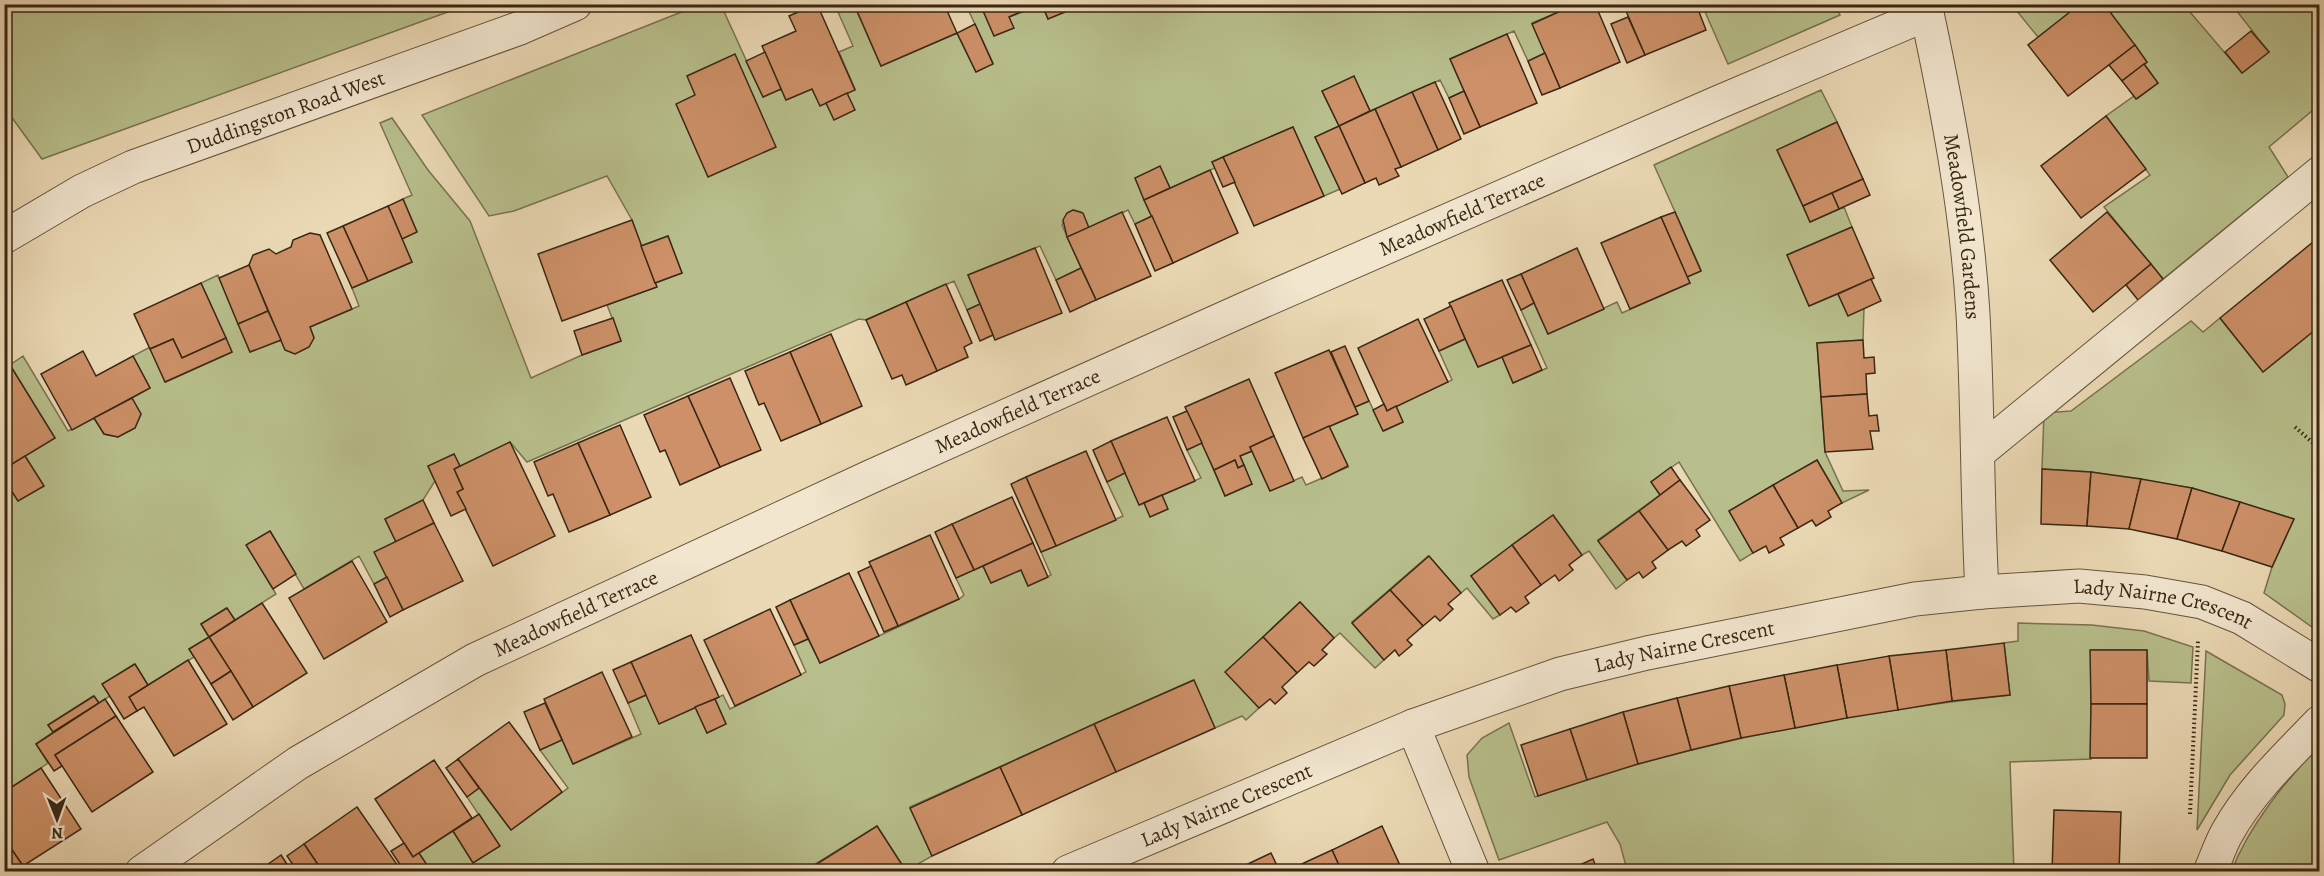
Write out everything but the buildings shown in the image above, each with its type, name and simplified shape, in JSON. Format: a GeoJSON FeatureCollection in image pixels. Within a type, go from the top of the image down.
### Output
{"type":"FeatureCollection","features":[{"type":"Feature","properties":{"kind":"street","name":"Duddingston Road West"},"geometry":{"type":"LineString","coordinates":[[4,237],[82,191],[133,167],[520,28],[575,4]]}},
{"type":"Feature","properties":{"kind":"street","name":"Meadowfield Gardens"},"geometry":{"type":"LineString","coordinates":[[1926,9],[1956,164],[1966,237],[1973,313],[1982,592]]}},
{"type":"Feature","properties":{"kind":"street","name":"Meadowfield Terrace"},"geometry":{"type":"LineString","coordinates":[[142,872],[298,763],[475,660],[870,477],[1226,317],[1926,9]]}},
{"type":"Feature","properties":{"kind":"street"},"geometry":{"type":"LineString","coordinates":[[1978,453],[2319,173]]}},
{"type":"Feature","properties":{"kind":"street","name":"Lady Nairne Crescent"},"geometry":{"type":"LineString","coordinates":[[1068,872],[1413,726],[1560,674],[1647,652],[1915,599],[2079,586],[2145,592],[2202,602],[2242,618],[2319,666]]}},
{"type":"Feature","properties":{"kind":"street"},"geometry":{"type":"LineString","coordinates":[[2210,872],[2227,832],[2278,766],[2319,722]]}},
{"type":"Feature","properties":{"kind":"street"},"geometry":{"type":"LineString","coordinates":[[1413,726],[1473,872]]}},
{"type":"Feature","properties":{"kind":"path"},"geometry":{"type":"LineString","coordinates":[[2295,426],[2319,449]]}},
{"type":"Feature","properties":{"kind":"path"},"geometry":{"type":"LineString","coordinates":[[2190,822],[2202,602]]}},
{"type":"Feature","properties":{"kind":"green space"},"geometry":{"type":"Polygon","coordinates":[[[1062,4],[1576,5],[1532,23],[1545,53],[1528,61],[1514,31],[1450,59],[1464,91],[1449,98],[1440,80],[1370,111],[1354,77],[1322,91],[1339,126],[1315,137],[1340,189],[1324,196],[1293,127],[1212,162],[1215,168],[1170,188],[1160,167],[1135,178],[1152,216],[1135,224],[1128,210],[1089,228],[1081,212],[1073,210],[1067,213],[1062,225],[1081,268],[1056,280],[1040,246],[968,275],[980,304],[967,310],[954,281],[866,320],[859,319],[527,462],[510,442],[460,466],[454,454],[428,466],[435,481],[423,500],[385,519],[396,542],[387,577],[374,584],[359,556],[304,589],[270,531],[247,545],[276,594],[235,620],[226,608],[201,624],[209,637],[189,649],[194,657],[148,685],[134,664],[103,684],[110,696],[99,703],[93,696],[48,725],[53,732],[36,744],[48,763],[5,792],[4,518],[10,515],[5,506],[4,479],[18,501],[44,486],[25,456],[55,438],[10,365],[23,356],[68,431],[94,418],[104,434],[118,437],[135,428],[141,414],[132,398],[150,388],[133,356],[150,347],[166,382],[232,352],[201,283],[218,275],[250,352],[281,340],[285,350],[295,354],[309,347],[314,338],[310,327],[359,306],[352,288],[412,262],[402,239],[417,232],[403,199],[412,195],[380,123],[392,118],[428,170],[470,221],[531,378],[582,355],[621,341],[607,305],[656,287],[655,283],[682,273],[668,236],[641,246],[632,220],[607,176],[514,211],[489,216],[422,115],[699,5],[721,5],[763,97],[781,89],[786,100],[812,89],[820,105],[855,89],[839,52],[853,46],[838,12],[854,5],[881,66],[957,33],[976,72],[993,63],[966,5],[980,5],[1009,17],[1042,5],[1048,19],[1062,4]]]}},
{"type":"Feature","properties":{"kind":"green space"},"geometry":{"type":"Polygon","coordinates":[[[4,5],[467,5],[42,159],[5,108],[4,5]]]}},
{"type":"Feature","properties":{"kind":"green space"},"geometry":{"type":"Polygon","coordinates":[[[1702,5],[1836,5],[1840,15],[1728,64],[1702,5]]]}},
{"type":"Feature","properties":{"kind":"green space"},"geometry":{"type":"Polygon","coordinates":[[[2012,5],[2080,5],[2038,37],[2012,5]]]}},
{"type":"Feature","properties":{"kind":"green space"},"geometry":{"type":"Polygon","coordinates":[[[2104,5],[2184,5],[2242,73],[2269,52],[2232,5],[2319,5],[2319,105],[2269,147],[2288,177],[2163,279],[2104,207],[2150,175],[2106,116],[2134,96],[2137,99],[2158,83],[2144,64],[2147,62],[2104,5]]]}},
{"type":"Feature","properties":{"kind":"green space"},"geometry":{"type":"Polygon","coordinates":[[[1821,90],[1837,122],[1777,150],[1810,222],[1844,207],[1852,227],[1787,255],[1809,306],[1838,294],[1848,315],[1864,308],[1863,340],[1817,343],[1825,452],[1843,491],[1869,490],[1842,503],[1817,460],[1729,511],[1753,553],[1740,561],[1679,462],[1651,482],[1660,495],[1598,540],[1627,580],[1616,589],[1589,551],[1582,555],[1553,515],[1471,576],[1500,615],[1493,619],[1467,588],[1461,593],[1428,556],[1352,622],[1384,660],[1375,668],[1340,633],[1334,638],[1300,602],[1226,672],[1259,708],[1246,720],[1242,716],[1215,728],[1193,680],[910,807],[932,856],[906,871],[877,826],[804,871],[424,872],[429,868],[419,853],[453,831],[473,863],[499,845],[467,797],[479,788],[511,830],[568,788],[540,750],[562,740],[573,764],[641,734],[628,703],[646,695],[695,707],[707,733],[726,724],[715,699],[723,695],[730,709],[806,672],[794,645],[808,639],[820,663],[959,599],[964,595],[956,578],[983,566],[991,583],[1021,570],[1028,586],[1051,575],[1041,552],[1123,516],[1107,482],[1125,473],[1140,505],[1201,478],[1187,450],[1202,443],[1225,496],[1252,484],[1240,456],[1252,451],[1270,491],[1302,477],[1306,485],[1348,467],[1329,426],[1358,414],[1355,407],[1369,401],[1384,431],[1403,422],[1396,406],[1452,380],[1439,351],[1465,339],[1478,367],[1502,357],[1513,383],[1547,368],[1521,310],[1534,303],[1548,334],[1617,302],[1622,313],[1690,283],[1687,277],[1701,270],[1654,165],[1821,90]]]}},
{"type":"Feature","properties":{"kind":"green space"},"geometry":{"type":"Polygon","coordinates":[[[2220,318],[2263,372],[2319,326],[2319,632],[2264,593],[2272,567],[2294,519],[2192,488],[2091,472],[2042,469],[2044,413],[2071,411],[2191,321],[2203,332],[2220,318]]]}},
{"type":"Feature","properties":{"kind":"green space"},"geometry":{"type":"Polygon","coordinates":[[[2018,623],[2092,625],[2144,631],[2193,647],[2191,683],[2149,681],[2147,650],[2091,650],[2091,759],[2010,762],[2014,871],[1632,871],[1626,866],[1620,844],[1607,822],[1499,860],[1469,777],[1467,755],[1482,738],[1509,723],[1535,797],[1611,772],[1744,738],[1876,713],[2010,695],[2004,643],[2018,641],[2018,623]]]}},
{"type":"Feature","properties":{"kind":"green space"},"geometry":{"type":"Polygon","coordinates":[[[2206,651],[2282,695],[2285,704],[2284,715],[2230,775],[2197,830],[2206,651]]]}},
{"type":"Feature","properties":{"kind":"green space"},"geometry":{"type":"Polygon","coordinates":[[[2319,746],[2319,871],[2231,872],[2248,837],[2269,805],[2319,746]]]}}]}
